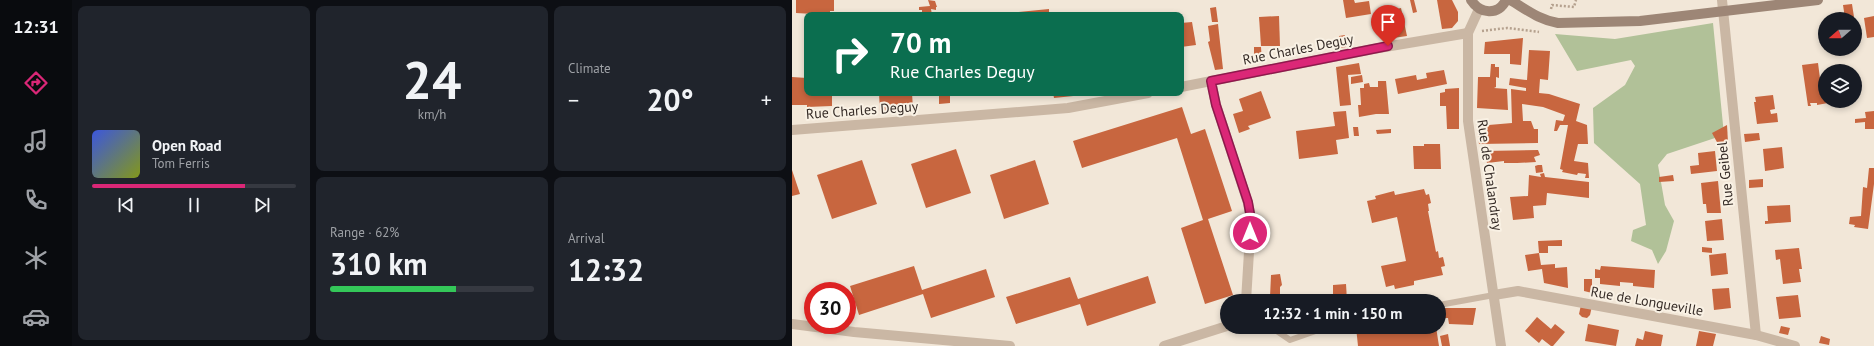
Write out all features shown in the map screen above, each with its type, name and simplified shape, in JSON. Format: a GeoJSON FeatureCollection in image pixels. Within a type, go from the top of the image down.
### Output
{"type":"FeatureCollection","features":[{"type":"Feature","properties":{"kind":"street"},"geometry":{"type":"LineString","coordinates":[[1472,0],[1479,9],[1484,11],[1496,10],[1500,8],[1506,0]]}},
{"type":"Feature","properties":{"kind":"street"},"geometry":{"type":"LineString","coordinates":[[1510,0],[1547,21],[1558,23],[1640,21],[1818,0]]}},
{"type":"Feature","properties":{"kind":"street","name":"Rue Geibel"},"geometry":{"type":"LineString","coordinates":[[1722,0],[1756,335]]}},
{"type":"Feature","properties":{"kind":"street","name":"Rue de Chalandray"},"geometry":{"type":"LineString","coordinates":[[1479,9],[1468,33],[1468,121],[1501,346]]}},
{"type":"Feature","properties":{"kind":"street","name":"Rue Charles Deguy"},"geometry":{"type":"LineString","coordinates":[[1184,86],[1373,49],[1468,33]]}},
{"type":"Feature","properties":{"kind":"street"},"geometry":{"type":"LineString","coordinates":[[1211,81],[1216,105],[1248,202],[1251,219],[1246,294]]}},
{"type":"Feature","properties":{"kind":"street","name":"Rue Charles Deguy"},"geometry":{"type":"LineString","coordinates":[[792,130],[1068,108],[1132,96]]}},
{"type":"Feature","properties":{"kind":"street","name":"Rue de Longueville"},"geometry":{"type":"LineString","coordinates":[[1494,295],[1518,291],[1756,335],[1795,346]]}},
{"type":"Feature","properties":{"kind":"street"},"geometry":{"type":"LineString","coordinates":[[792,324],[854,332],[1010,346]]}},
{"type":"Feature","properties":{"kind":"street"},"geometry":{"type":"LineString","coordinates":[[1168,346],[1220,328]]}},
{"type":"Feature","properties":{"kind":"lane"},"geometry":{"type":"LineString","coordinates":[[1446,304],[1494,295]]}},
{"type":"Feature","properties":{"kind":"lane"},"geometry":{"type":"LineString","coordinates":[[1281,334],[1290,340],[1307,334]]}},
{"type":"Feature","properties":{"kind":"green space"},"geometry":{"type":"Polygon","coordinates":[[[1713,23],[1724,135],[1667,154],[1658,165],[1665,205],[1674,221],[1666,251],[1658,264],[1652,250],[1631,241],[1633,230],[1646,225],[1640,184],[1594,143],[1593,108],[1625,85],[1635,66],[1631,60],[1577,71],[1555,34],[1615,39],[1713,23]]]}},
{"type":"Feature","properties":{"kind":"building"},"geometry":{"type":"Polygon","coordinates":[[[796,0],[834,0],[834,11],[796,13],[796,0]]]}},
{"type":"Feature","properties":{"kind":"building"},"geometry":{"type":"Polygon","coordinates":[[[928,0],[935,1],[937,7],[936,10],[931,9],[932,12],[922,12],[922,10],[919,10],[919,7],[930,6],[928,0]]]}},
{"type":"Feature","properties":{"kind":"building"},"geometry":{"type":"Polygon","coordinates":[[[1343,0],[1354,0],[1355,3],[1369,1],[1371,14],[1346,18],[1343,0]]]}},
{"type":"Feature","properties":{"kind":"building"},"geometry":{"type":"Polygon","coordinates":[[[1410,0],[1414,0],[1417,12],[1413,13],[1410,0]]]}},
{"type":"Feature","properties":{"kind":"building"},"geometry":{"type":"Polygon","coordinates":[[[1437,0],[1452,0],[1458,12],[1458,21],[1452,28],[1442,29],[1437,0]]]}},
{"type":"Feature","properties":{"kind":"building"},"geometry":{"type":"Polygon","coordinates":[[[1852,4],[1853,12],[1844,12],[1843,5],[1852,4]]]}},
{"type":"Feature","properties":{"kind":"building"},"geometry":{"type":"Polygon","coordinates":[[[1216,7],[1218,22],[1212,22],[1210,8],[1216,7]]]}},
{"type":"Feature","properties":{"kind":"building"},"geometry":{"type":"Polygon","coordinates":[[[1401,8],[1407,36],[1386,39],[1386,37],[1390,35],[1387,26],[1394,24],[1388,24],[1387,18],[1392,17],[1391,10],[1401,8]]]}},
{"type":"Feature","properties":{"kind":"building"},"geometry":{"type":"Polygon","coordinates":[[[1049,9],[1049,12],[1019,12],[1049,9]]]}},
{"type":"Feature","properties":{"kind":"building"},"geometry":{"type":"Polygon","coordinates":[[[1279,16],[1280,46],[1261,46],[1259,17],[1279,16]]]}},
{"type":"Feature","properties":{"kind":"building"},"geometry":{"type":"Polygon","coordinates":[[[1874,16],[1874,37],[1867,38],[1864,18],[1874,16]]]}},
{"type":"Feature","properties":{"kind":"building"},"geometry":{"type":"Polygon","coordinates":[[[1192,22],[1196,45],[1184,47],[1184,23],[1192,22]]]}},
{"type":"Feature","properties":{"kind":"building"},"geometry":{"type":"Polygon","coordinates":[[[1218,24],[1223,69],[1215,70],[1208,42],[1210,41],[1208,26],[1218,24]]]}},
{"type":"Feature","properties":{"kind":"building"},"geometry":{"type":"Polygon","coordinates":[[[1345,35],[1346,47],[1340,48],[1339,36],[1345,35]]]}},
{"type":"Feature","properties":{"kind":"building"},"geometry":{"type":"Polygon","coordinates":[[[1523,38],[1521,65],[1510,64],[1510,54],[1484,54],[1485,42],[1523,38]]]}},
{"type":"Feature","properties":{"kind":"building"},"geometry":{"type":"Polygon","coordinates":[[[1254,47],[1261,47],[1262,62],[1254,63],[1254,47]]]}},
{"type":"Feature","properties":{"kind":"building"},"geometry":{"type":"Polygon","coordinates":[[[1529,50],[1550,51],[1548,80],[1540,79],[1539,93],[1549,94],[1580,104],[1576,121],[1587,125],[1588,144],[1578,144],[1574,161],[1588,163],[1589,178],[1585,178],[1586,174],[1578,173],[1577,175],[1562,172],[1563,170],[1560,169],[1568,125],[1560,125],[1557,131],[1554,131],[1556,120],[1563,121],[1565,115],[1543,107],[1522,104],[1523,121],[1531,121],[1534,129],[1538,129],[1538,143],[1479,144],[1477,126],[1512,123],[1511,89],[1526,91],[1526,88],[1509,85],[1510,78],[1527,80],[1529,50]]]}},
{"type":"Feature","properties":{"kind":"building"},"geometry":{"type":"Polygon","coordinates":[[[1359,63],[1361,74],[1348,75],[1351,105],[1340,106],[1336,67],[1359,63]]]}},
{"type":"Feature","properties":{"kind":"building"},"geometry":{"type":"Polygon","coordinates":[[[1818,63],[1818,105],[1817,103],[1810,103],[1811,106],[1808,106],[1802,65],[1818,63]]]}},
{"type":"Feature","properties":{"kind":"building"},"geometry":{"type":"Polygon","coordinates":[[[1491,64],[1495,64],[1495,67],[1499,67],[1499,78],[1496,77],[1496,87],[1494,88],[1507,89],[1508,110],[1477,108],[1478,77],[1490,77],[1491,64]]]}},
{"type":"Feature","properties":{"kind":"building"},"geometry":{"type":"Polygon","coordinates":[[[1444,70],[1447,84],[1398,94],[1395,79],[1416,75],[1417,80],[1427,78],[1426,73],[1444,70]]]}},
{"type":"Feature","properties":{"kind":"building"},"geometry":{"type":"Polygon","coordinates":[[[1362,75],[1363,82],[1351,84],[1351,77],[1362,75]]]}},
{"type":"Feature","properties":{"kind":"building"},"geometry":{"type":"Polygon","coordinates":[[[792,77],[804,78],[804,96],[832,96],[832,106],[807,107],[807,105],[792,105],[792,77]]]}},
{"type":"Feature","properties":{"kind":"building"},"geometry":{"type":"Polygon","coordinates":[[[1378,81],[1386,81],[1389,114],[1376,114],[1359,117],[1358,105],[1361,105],[1360,88],[1364,88],[1364,84],[1369,83],[1370,87],[1378,87],[1378,81]]]}},
{"type":"Feature","properties":{"kind":"building"},"geometry":{"type":"Polygon","coordinates":[[[1459,88],[1459,129],[1447,129],[1446,106],[1440,106],[1440,93],[1445,92],[1445,89],[1459,88]]]}},
{"type":"Feature","properties":{"kind":"building"},"geometry":{"type":"Polygon","coordinates":[[[1261,91],[1271,118],[1248,126],[1250,129],[1239,133],[1233,114],[1243,111],[1239,99],[1261,91]]]}},
{"type":"Feature","properties":{"kind":"building"},"geometry":{"type":"Polygon","coordinates":[[[1773,95],[1775,109],[1770,110],[1771,114],[1777,113],[1778,122],[1757,124],[1754,102],[1756,102],[1755,97],[1773,95]]]}},
{"type":"Feature","properties":{"kind":"building"},"geometry":{"type":"Polygon","coordinates":[[[879,96],[912,96],[913,109],[880,112],[879,96]]]}},
{"type":"Feature","properties":{"kind":"building"},"geometry":{"type":"Polygon","coordinates":[[[939,96],[950,96],[950,103],[939,104],[939,96]]]}},
{"type":"Feature","properties":{"kind":"building"},"geometry":{"type":"Polygon","coordinates":[[[1054,96],[1073,96],[1054,98],[1054,96]]]}},
{"type":"Feature","properties":{"kind":"building"},"geometry":{"type":"Polygon","coordinates":[[[1182,107],[1191,134],[1205,129],[1232,211],[1208,219],[1233,294],[1220,294],[1220,299],[1205,304],[1181,228],[1203,220],[1177,138],[1082,168],[1073,141],[1182,107]]]}},
{"type":"Feature","properties":{"kind":"building"},"geometry":{"type":"Polygon","coordinates":[[[1346,111],[1349,138],[1336,140],[1338,154],[1299,159],[1296,131],[1335,126],[1333,112],[1346,111]]]}},
{"type":"Feature","properties":{"kind":"building"},"geometry":{"type":"Polygon","coordinates":[[[1874,111],[1874,129],[1865,129],[1865,122],[1855,123],[1855,119],[1866,118],[1865,112],[1874,111]]]}},
{"type":"Feature","properties":{"kind":"building"},"geometry":{"type":"Polygon","coordinates":[[[1727,125],[1728,142],[1718,144],[1712,133],[1727,125]]]}},
{"type":"Feature","properties":{"kind":"building"},"geometry":{"type":"Polygon","coordinates":[[[1353,127],[1358,127],[1359,136],[1354,136],[1353,127]]]}},
{"type":"Feature","properties":{"kind":"building"},"geometry":{"type":"Polygon","coordinates":[[[1391,129],[1391,133],[1377,134],[1376,130],[1391,129]]]}},
{"type":"Feature","properties":{"kind":"building"},"geometry":{"type":"Polygon","coordinates":[[[1759,133],[1760,140],[1745,142],[1744,134],[1759,133]]]}},
{"type":"Feature","properties":{"kind":"building"},"geometry":{"type":"Polygon","coordinates":[[[1424,144],[1440,144],[1441,169],[1414,169],[1413,146],[1424,146],[1424,144]]]}},
{"type":"Feature","properties":{"kind":"building"},"geometry":{"type":"Polygon","coordinates":[[[1782,147],[1784,168],[1765,171],[1763,149],[1782,147]]]}},
{"type":"Feature","properties":{"kind":"building"},"geometry":{"type":"Polygon","coordinates":[[[956,149],[971,193],[926,208],[911,164],[956,149]]]}},
{"type":"Feature","properties":{"kind":"building"},"geometry":{"type":"Polygon","coordinates":[[[1538,150],[1540,155],[1534,157],[1536,162],[1517,163],[1504,163],[1504,161],[1487,163],[1484,151],[1538,150]]]}},
{"type":"Feature","properties":{"kind":"building"},"geometry":{"type":"Polygon","coordinates":[[[1715,151],[1717,171],[1691,174],[1690,166],[1699,165],[1698,153],[1715,151]]]}},
{"type":"Feature","properties":{"kind":"building"},"geometry":{"type":"Polygon","coordinates":[[[862,160],[877,204],[832,219],[817,175],[862,160]]]}},
{"type":"Feature","properties":{"kind":"building"},"geometry":{"type":"Polygon","coordinates":[[[1035,160],[1049,204],[1004,219],[990,175],[1035,160]]]}},
{"type":"Feature","properties":{"kind":"building"},"geometry":{"type":"Polygon","coordinates":[[[1542,165],[1543,172],[1536,173],[1535,166],[1542,165]]]}},
{"type":"Feature","properties":{"kind":"building"},"geometry":{"type":"Polygon","coordinates":[[[1869,168],[1874,168],[1874,184],[1868,229],[1854,227],[1855,225],[1849,224],[1850,217],[1861,216],[1863,187],[1867,188],[1869,168]]]}},
{"type":"Feature","properties":{"kind":"building"},"geometry":{"type":"Polygon","coordinates":[[[792,170],[800,194],[792,196],[792,170]]]}},
{"type":"Feature","properties":{"kind":"building"},"geometry":{"type":"Polygon","coordinates":[[[1544,173],[1545,177],[1589,182],[1589,198],[1547,193],[1546,205],[1533,206],[1534,218],[1513,220],[1510,197],[1528,196],[1529,175],[1541,177],[1540,174],[1544,173]]]}},
{"type":"Feature","properties":{"kind":"building"},"geometry":{"type":"Polygon","coordinates":[[[1673,175],[1674,181],[1659,182],[1659,177],[1673,175]]]}},
{"type":"Feature","properties":{"kind":"building"},"geometry":{"type":"Polygon","coordinates":[[[1763,179],[1763,187],[1749,188],[1749,180],[1763,179]]]}},
{"type":"Feature","properties":{"kind":"building"},"geometry":{"type":"Polygon","coordinates":[[[1718,181],[1721,213],[1707,213],[1706,204],[1703,204],[1701,183],[1718,181]]]}},
{"type":"Feature","properties":{"kind":"building"},"geometry":{"type":"Polygon","coordinates":[[[1424,189],[1426,195],[1429,194],[1431,203],[1428,204],[1428,211],[1436,252],[1438,251],[1439,258],[1443,257],[1445,266],[1441,267],[1443,275],[1414,281],[1414,285],[1395,289],[1394,285],[1386,287],[1381,266],[1406,261],[1397,217],[1372,223],[1367,201],[1376,199],[1375,196],[1394,191],[1395,195],[1424,189]]]}},
{"type":"Feature","properties":{"kind":"building"},"geometry":{"type":"Polygon","coordinates":[[[1790,205],[1791,222],[1765,224],[1765,221],[1768,221],[1767,206],[1790,205]]]}},
{"type":"Feature","properties":{"kind":"building"},"geometry":{"type":"Polygon","coordinates":[[[1722,219],[1724,240],[1707,241],[1705,221],[1722,219]]]}},
{"type":"Feature","properties":{"kind":"building"},"geometry":{"type":"Polygon","coordinates":[[[1562,240],[1562,246],[1548,246],[1548,253],[1539,253],[1538,241],[1562,240]]]}},
{"type":"Feature","properties":{"kind":"building"},"geometry":{"type":"Polygon","coordinates":[[[1702,247],[1712,248],[1712,253],[1702,252],[1702,247]]]}},
{"type":"Feature","properties":{"kind":"building"},"geometry":{"type":"Polygon","coordinates":[[[1799,248],[1802,269],[1799,269],[1801,282],[1783,284],[1780,259],[1776,260],[1775,250],[1799,248]]]}},
{"type":"Feature","properties":{"kind":"building"},"geometry":{"type":"Polygon","coordinates":[[[1539,253],[1541,265],[1555,264],[1555,268],[1567,267],[1568,288],[1544,283],[1542,269],[1528,271],[1525,255],[1539,253]]]}},
{"type":"Feature","properties":{"kind":"building"},"geometry":{"type":"Polygon","coordinates":[[[1726,253],[1728,274],[1711,276],[1709,255],[1726,253]]]}},
{"type":"Feature","properties":{"kind":"building"},"geometry":{"type":"Polygon","coordinates":[[[914,266],[922,290],[986,269],[995,297],[931,318],[923,294],[859,315],[856,305],[856,284],[914,266]]]}},
{"type":"Feature","properties":{"kind":"building"},"geometry":{"type":"Polygon","coordinates":[[[1601,266],[1655,270],[1654,288],[1633,286],[1633,283],[1620,282],[1620,286],[1600,284],[1600,278],[1595,278],[1595,269],[1600,270],[1601,266]]]}},
{"type":"Feature","properties":{"kind":"building"},"geometry":{"type":"Polygon","coordinates":[[[1280,274],[1282,285],[1280,287],[1280,294],[1270,294],[1271,275],[1280,274]]]}},
{"type":"Feature","properties":{"kind":"building"},"geometry":{"type":"Polygon","coordinates":[[[1148,276],[1156,303],[1087,326],[1080,304],[1016,324],[1006,297],[1070,277],[1078,299],[1148,276]]]}},
{"type":"Feature","properties":{"kind":"building"},"geometry":{"type":"Polygon","coordinates":[[[1584,279],[1592,279],[1592,293],[1584,291],[1584,279]]]}},
{"type":"Feature","properties":{"kind":"building"},"geometry":{"type":"Polygon","coordinates":[[[1346,284],[1347,294],[1333,294],[1333,285],[1346,284]]]}},
{"type":"Feature","properties":{"kind":"building"},"geometry":{"type":"Polygon","coordinates":[[[1729,288],[1731,308],[1714,310],[1712,289],[1729,288]]]}},
{"type":"Feature","properties":{"kind":"building"},"geometry":{"type":"Polygon","coordinates":[[[1798,295],[1801,317],[1779,319],[1776,297],[1798,295]]]}},
{"type":"Feature","properties":{"kind":"building"},"geometry":{"type":"Polygon","coordinates":[[[1581,305],[1592,306],[1590,315],[1587,318],[1582,317],[1579,314],[1581,305]]]}},
{"type":"Feature","properties":{"kind":"building"},"geometry":{"type":"Polygon","coordinates":[[[1446,308],[1476,308],[1473,325],[1449,324],[1448,318],[1446,318],[1446,308]]]}},
{"type":"Feature","properties":{"kind":"building"},"geometry":{"type":"Polygon","coordinates":[[[1537,317],[1551,329],[1555,324],[1565,332],[1553,346],[1542,339],[1539,343],[1525,331],[1537,317]]]}},
{"type":"Feature","properties":{"kind":"building"},"geometry":{"type":"Polygon","coordinates":[[[1588,324],[1619,330],[1616,346],[1585,341],[1588,324]]]}},
{"type":"Feature","properties":{"kind":"building"},"geometry":{"type":"Polygon","coordinates":[[[1781,326],[1790,328],[1788,335],[1779,333],[1781,326]]]}},
{"type":"Feature","properties":{"kind":"building"},"geometry":{"type":"Polygon","coordinates":[[[1645,331],[1663,335],[1661,346],[1635,346],[1637,338],[1643,340],[1645,331]]]}},
{"type":"Feature","properties":{"kind":"building"},"geometry":{"type":"Polygon","coordinates":[[[1699,331],[1716,334],[1713,346],[1696,346],[1699,331]]]}},
{"type":"Feature","properties":{"kind":"building"},"geometry":{"type":"Polygon","coordinates":[[[1357,334],[1437,334],[1439,346],[1358,346],[1357,334]]]}},
{"type":"Feature","properties":{"kind":"building"},"geometry":{"type":"Polygon","coordinates":[[[1448,334],[1450,346],[1442,346],[1440,336],[1448,334]]]}},
{"type":"Feature","properties":{"kind":"building"},"geometry":{"type":"Polygon","coordinates":[[[1821,336],[1830,339],[1829,345],[1819,343],[1821,336]]]}},
{"type":"Feature","properties":{"kind":"route"},"geometry":{"type":"LineString","coordinates":[[1250,233],[1251,219],[1248,202],[1216,105],[1211,81],[1388,46]]}}]}
